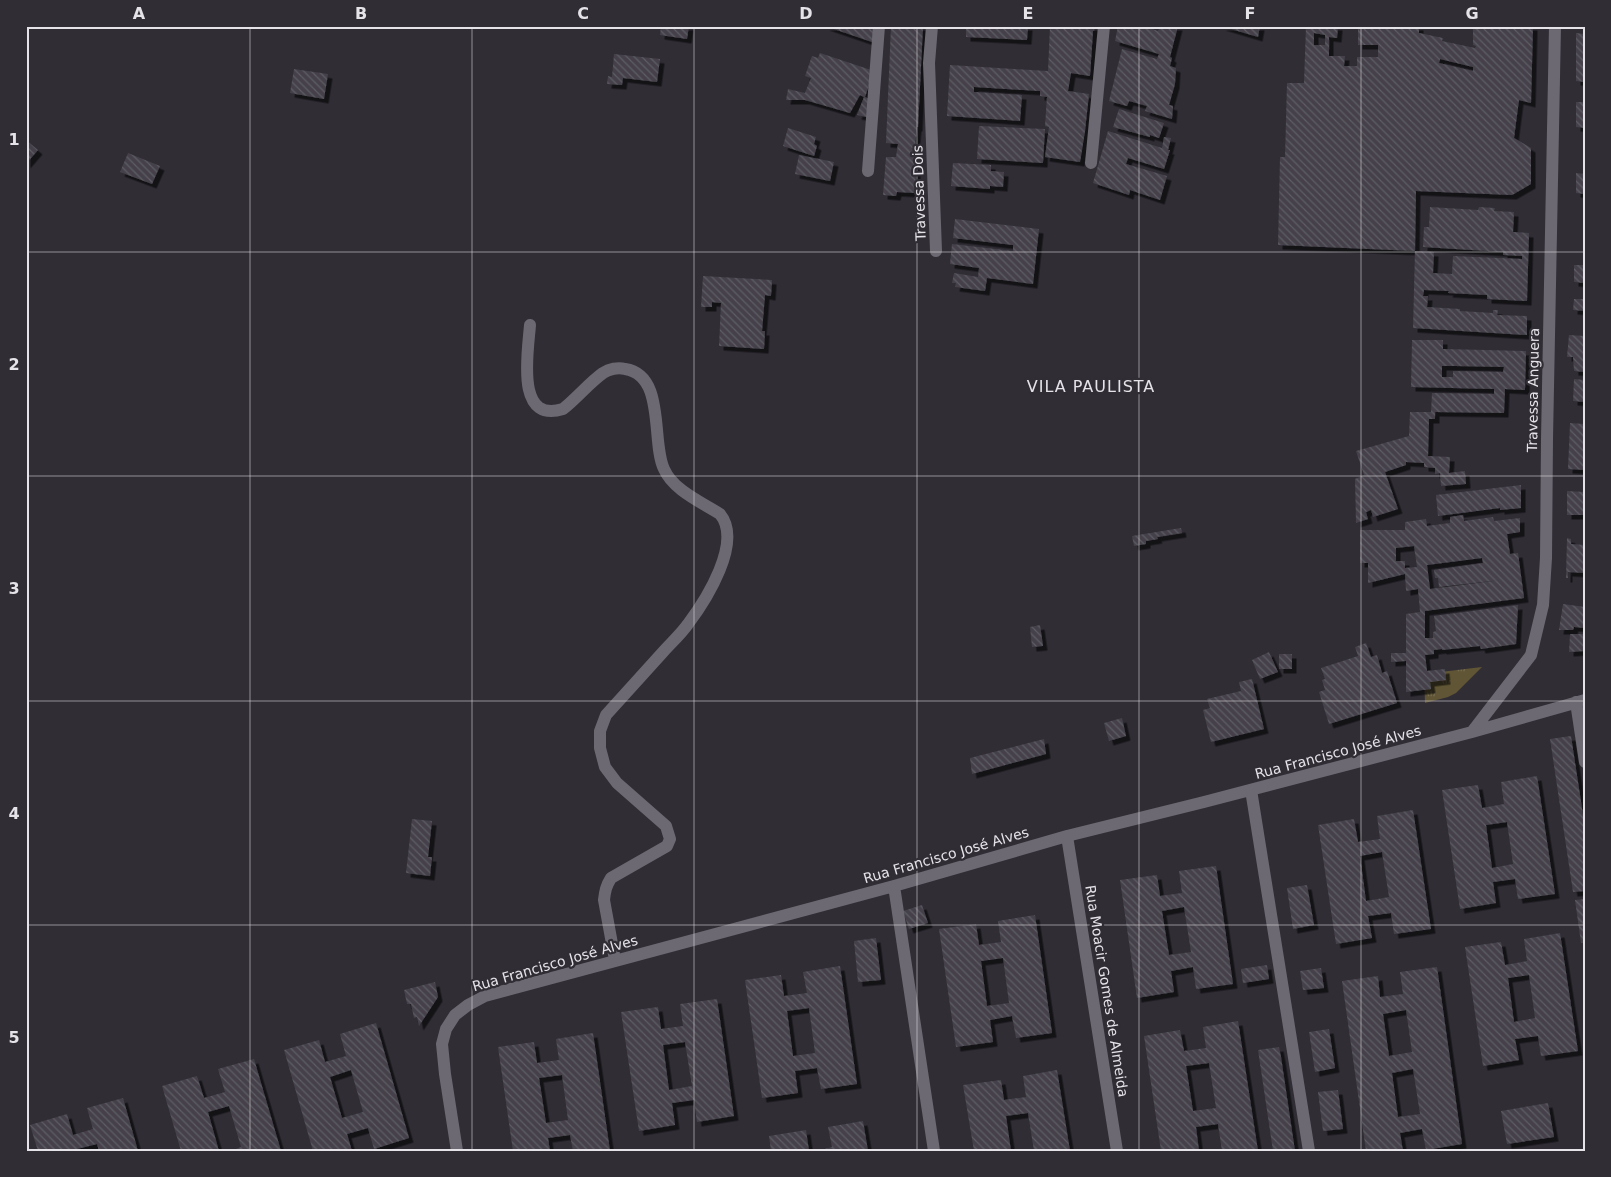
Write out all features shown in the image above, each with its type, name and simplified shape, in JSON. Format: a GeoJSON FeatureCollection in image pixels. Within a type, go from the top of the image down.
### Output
{"type":"FeatureCollection","features":[{"type":"Feature","properties":{"kind":"street"},"geometry":{"type":"LineString","coordinates":[[868,171],[879,26]]}},
{"type":"Feature","properties":{"kind":"street","name":"Travessa Dois"},"geometry":{"type":"LineString","coordinates":[[932,26],[930,63],[936,251]]}},
{"type":"Feature","properties":{"kind":"street"},"geometry":{"type":"LineString","coordinates":[[1091,163],[1104,26]]}},
{"type":"Feature","properties":{"kind":"street","name":"Travessa Anguera"},"geometry":{"type":"LineString","coordinates":[[1472,732],[1531,655],[1543,605],[1546,558],[1546,439],[1555,26]]}},
{"type":"Feature","properties":{"kind":"street"},"geometry":{"type":"LineString","coordinates":[[530,325],[527,379],[529,395],[536,406],[545,410],[555,411],[563,408],[605,372],[620,368],[630,369],[648,385],[654,398],[663,469],[672,483],[720,514],[725,521],[728,531],[727,547],[715,580],[688,625],[606,714],[600,731],[600,748],[605,767],[617,783],[666,826],[670,839],[666,846],[611,878],[607,884],[604,900],[615,960]]}},
{"type":"Feature","properties":{"kind":"street"},"geometry":{"type":"LineString","coordinates":[[1580,701],[1585,762]]}},
{"type":"Feature","properties":{"kind":"street","name":"Rua Francisco José Alves"},"geometry":{"type":"LineString","coordinates":[[457,1151],[442,1044],[446,1029],[455,1016],[468,1005],[485,996],[894,886],[1067,836],[1472,732],[1580,701]]}},
{"type":"Feature","properties":{"kind":"street"},"geometry":{"type":"LineString","coordinates":[[1251,790],[1309,1151]]}},
{"type":"Feature","properties":{"kind":"street","name":"Rua Moacir Gomes de Almeida"},"geometry":{"type":"LineString","coordinates":[[1067,836],[1117,1151]]}},
{"type":"Feature","properties":{"kind":"street"},"geometry":{"type":"LineString","coordinates":[[894,886],[934,1151]]}},
{"type":"Feature","properties":{"kind":"green space"},"geometry":{"type":"Polygon","coordinates":[[[1482,667],[1456,693],[1425,703],[1424,674],[1482,667]]]}},
{"type":"Feature","properties":{"kind":"building"},"geometry":{"type":"Polygon","coordinates":[[[661,26],[689,26],[687,39],[660,35],[661,26]]]}},
{"type":"Feature","properties":{"kind":"building"},"geometry":{"type":"Polygon","coordinates":[[[825,26],[877,26],[872,42],[825,26]]]}},
{"type":"Feature","properties":{"kind":"building"},"geometry":{"type":"Polygon","coordinates":[[[891,26],[923,26],[918,127],[914,158],[917,159],[915,193],[897,192],[896,196],[883,195],[886,157],[896,157],[898,144],[886,143],[891,26]]]}},
{"type":"Feature","properties":{"kind":"building"},"geometry":{"type":"Polygon","coordinates":[[[966,26],[1028,26],[1027,40],[966,37],[966,26]]]}},
{"type":"Feature","properties":{"kind":"building"},"geometry":{"type":"Polygon","coordinates":[[[1050,26],[1095,26],[1090,76],[1071,73],[1068,91],[1089,94],[1080,162],[1045,157],[1049,127],[1045,126],[1047,97],[1040,96],[1040,91],[974,87],[974,92],[1022,95],[1020,121],[947,116],[950,65],[1048,71],[1050,26]]]}},
{"type":"Feature","properties":{"kind":"building"},"geometry":{"type":"Polygon","coordinates":[[[1118,26],[1147,26],[1158,31],[1160,26],[1178,26],[1170,57],[1172,58],[1170,66],[1176,68],[1175,84],[1169,105],[1173,106],[1172,119],[1145,111],[1147,106],[1129,101],[1127,106],[1109,101],[1122,49],[1157,59],[1159,54],[1115,41],[1118,26]]]}},
{"type":"Feature","properties":{"kind":"building"},"geometry":{"type":"Polygon","coordinates":[[[1221,26],[1260,26],[1258,37],[1221,26]]]}},
{"type":"Feature","properties":{"kind":"building"},"geometry":{"type":"Polygon","coordinates":[[[1306,26],[1338,26],[1337,38],[1329,37],[1329,56],[1345,56],[1344,66],[1357,66],[1357,57],[1378,57],[1378,45],[1358,45],[1358,26],[1419,26],[1419,33],[1443,38],[1442,41],[1475,48],[1476,46],[1473,45],[1473,26],[1533,26],[1531,103],[1519,100],[1514,138],[1531,148],[1531,184],[1512,195],[1416,191],[1415,251],[1278,245],[1280,157],[1285,157],[1287,83],[1304,83],[1306,26]],[[1314,33],[1314,45],[1325,45],[1325,35],[1314,33]],[[1440,59],[1439,63],[1473,71],[1473,67],[1440,59]]]}},
{"type":"Feature","properties":{"kind":"building"},"geometry":{"type":"Polygon","coordinates":[[[1576,33],[1585,34],[1585,82],[1576,81],[1576,33]]]}},
{"type":"Feature","properties":{"kind":"building"},"geometry":{"type":"Polygon","coordinates":[[[820,53],[874,71],[865,97],[872,100],[871,118],[857,115],[864,97],[860,95],[850,113],[805,100],[786,100],[788,89],[805,93],[811,78],[805,76],[812,56],[818,58],[820,53]]]}},
{"type":"Feature","properties":{"kind":"building"},"geometry":{"type":"Polygon","coordinates":[[[614,54],[660,59],[657,82],[623,78],[622,85],[607,84],[608,76],[612,77],[614,54]]]}},
{"type":"Feature","properties":{"kind":"building"},"geometry":{"type":"Polygon","coordinates":[[[294,69],[328,74],[324,99],[290,93],[294,69]]]}},
{"type":"Feature","properties":{"kind":"building"},"geometry":{"type":"Polygon","coordinates":[[[1576,102],[1585,102],[1585,128],[1576,127],[1576,102]]]}},
{"type":"Feature","properties":{"kind":"building"},"geometry":{"type":"Polygon","coordinates":[[[1119,109],[1164,123],[1159,138],[1113,127],[1119,109]]]}},
{"type":"Feature","properties":{"kind":"building"},"geometry":{"type":"Polygon","coordinates":[[[979,126],[1045,129],[1043,163],[977,159],[979,126]]]}},
{"type":"Feature","properties":{"kind":"building"},"geometry":{"type":"Polygon","coordinates":[[[788,128],[816,137],[814,144],[817,146],[814,156],[783,146],[788,128]]]}},
{"type":"Feature","properties":{"kind":"building"},"geometry":{"type":"Polygon","coordinates":[[[1108,131],[1162,148],[1164,137],[1171,138],[1168,150],[1170,150],[1164,169],[1128,158],[1126,164],[1167,176],[1160,200],[1130,190],[1129,195],[1093,183],[1108,131]]]}},
{"type":"Feature","properties":{"kind":"building"},"geometry":{"type":"Polygon","coordinates":[[[26,140],[38,150],[26,164],[26,140]]]}},
{"type":"Feature","properties":{"kind":"building"},"geometry":{"type":"Polygon","coordinates":[[[128,153],[160,166],[152,184],[120,172],[128,153]]]}},
{"type":"Feature","properties":{"kind":"building"},"geometry":{"type":"Polygon","coordinates":[[[799,155],[834,162],[830,181],[795,174],[799,155]]]}},
{"type":"Feature","properties":{"kind":"building"},"geometry":{"type":"Polygon","coordinates":[[[953,163],[991,165],[991,171],[1004,172],[1003,187],[990,186],[990,189],[951,186],[953,163]]]}},
{"type":"Feature","properties":{"kind":"building"},"geometry":{"type":"Polygon","coordinates":[[[1576,173],[1585,174],[1585,194],[1576,193],[1576,173]]]}},
{"type":"Feature","properties":{"kind":"building"},"geometry":{"type":"Polygon","coordinates":[[[1430,207],[1478,210],[1479,207],[1495,208],[1494,211],[1514,212],[1513,232],[1529,233],[1527,301],[1487,299],[1487,295],[1448,293],[1449,291],[1424,290],[1423,296],[1428,296],[1427,307],[1493,313],[1493,310],[1498,310],[1497,315],[1527,316],[1527,335],[1413,328],[1415,251],[1434,252],[1433,273],[1452,274],[1453,256],[1522,259],[1522,256],[1503,255],[1503,252],[1423,247],[1424,227],[1429,227],[1430,207]]]}},
{"type":"Feature","properties":{"kind":"building"},"geometry":{"type":"Polygon","coordinates":[[[955,219],[1039,229],[1033,284],[987,278],[985,291],[955,287],[956,283],[952,283],[954,273],[978,277],[979,268],[950,264],[952,244],[1013,251],[1013,245],[953,238],[955,219]]]}},
{"type":"Feature","properties":{"kind":"building"},"geometry":{"type":"Polygon","coordinates":[[[1574,265],[1585,265],[1585,283],[1574,282],[1574,265]]]}},
{"type":"Feature","properties":{"kind":"building"},"geometry":{"type":"Polygon","coordinates":[[[703,276],[772,280],[771,296],[765,295],[762,331],[765,331],[764,349],[719,346],[721,303],[712,302],[712,307],[701,307],[703,276]]]}},
{"type":"Feature","properties":{"kind":"building"},"geometry":{"type":"Polygon","coordinates":[[[1574,299],[1585,299],[1585,311],[1573,310],[1574,299]]]}},
{"type":"Feature","properties":{"kind":"building"},"geometry":{"type":"Polygon","coordinates":[[[1569,335],[1585,336],[1585,372],[1574,371],[1573,357],[1567,357],[1569,335]]]}},
{"type":"Feature","properties":{"kind":"building"},"geometry":{"type":"Polygon","coordinates":[[[1412,340],[1443,340],[1443,349],[1526,351],[1525,390],[1505,389],[1504,413],[1435,412],[1435,419],[1429,419],[1428,456],[1450,457],[1449,473],[1465,471],[1466,484],[1441,486],[1440,473],[1435,474],[1435,468],[1424,467],[1424,463],[1406,462],[1406,465],[1385,472],[1398,509],[1373,517],[1371,510],[1366,512],[1368,519],[1356,523],[1355,479],[1364,475],[1356,451],[1409,436],[1410,412],[1431,412],[1432,393],[1494,394],[1494,389],[1411,387],[1412,340]],[[1442,366],[1442,377],[1453,377],[1453,371],[1503,372],[1504,367],[1442,366]]]}},
{"type":"Feature","properties":{"kind":"building"},"geometry":{"type":"Polygon","coordinates":[[[1574,379],[1585,380],[1585,402],[1573,401],[1574,379]]]}},
{"type":"Feature","properties":{"kind":"building"},"geometry":{"type":"Polygon","coordinates":[[[1570,423],[1585,424],[1585,470],[1568,469],[1570,423]]]}},
{"type":"Feature","properties":{"kind":"building"},"geometry":{"type":"Polygon","coordinates":[[[1521,485],[1521,508],[1500,510],[1500,508],[1438,516],[1436,495],[1521,485]]]}},
{"type":"Feature","properties":{"kind":"building"},"geometry":{"type":"Polygon","coordinates":[[[1567,491],[1585,492],[1585,515],[1567,515],[1567,491]]]}},
{"type":"Feature","properties":{"kind":"building"},"geometry":{"type":"Polygon","coordinates":[[[1463,515],[1464,521],[1493,517],[1494,521],[1520,518],[1520,532],[1507,534],[1510,554],[1518,553],[1524,598],[1425,611],[1425,638],[1433,638],[1433,632],[1436,631],[1434,616],[1518,605],[1516,644],[1481,649],[1480,646],[1434,650],[1434,654],[1425,655],[1427,671],[1445,669],[1446,680],[1430,682],[1431,689],[1406,692],[1406,661],[1391,662],[1391,653],[1406,653],[1406,614],[1420,612],[1418,589],[1406,591],[1405,574],[1368,583],[1368,563],[1360,563],[1360,530],[1405,530],[1405,522],[1426,519],[1427,526],[1450,523],[1450,517],[1463,515]],[[1414,546],[1396,548],[1396,561],[1405,561],[1405,568],[1417,567],[1414,546]],[[1482,558],[1427,565],[1430,589],[1501,580],[1439,587],[1438,578],[1435,578],[1434,570],[1483,563],[1482,558]]]}},
{"type":"Feature","properties":{"kind":"building"},"geometry":{"type":"Polygon","coordinates":[[[1181,528],[1182,533],[1157,537],[1158,539],[1146,541],[1146,544],[1134,546],[1132,536],[1181,528]]]}},
{"type":"Feature","properties":{"kind":"building"},"geometry":{"type":"Polygon","coordinates":[[[1567,538],[1571,539],[1571,544],[1585,545],[1585,573],[1568,572],[1568,578],[1566,578],[1567,538]]]}},
{"type":"Feature","properties":{"kind":"building"},"geometry":{"type":"Polygon","coordinates":[[[1563,604],[1585,607],[1585,628],[1574,627],[1573,630],[1559,630],[1563,604]]]}},
{"type":"Feature","properties":{"kind":"building"},"geometry":{"type":"Polygon","coordinates":[[[1040,625],[1043,646],[1032,647],[1030,627],[1040,625]]]}},
{"type":"Feature","properties":{"kind":"building"},"geometry":{"type":"Polygon","coordinates":[[[1570,634],[1585,634],[1585,651],[1569,652],[1570,634]]]}},
{"type":"Feature","properties":{"kind":"building"},"geometry":{"type":"Polygon","coordinates":[[[1366,643],[1371,657],[1377,655],[1382,673],[1387,671],[1397,703],[1329,724],[1319,692],[1325,690],[1322,680],[1325,679],[1321,668],[1358,656],[1355,647],[1366,643]]]}},
{"type":"Feature","properties":{"kind":"building"},"geometry":{"type":"Polygon","coordinates":[[[1269,652],[1278,672],[1260,679],[1252,660],[1269,652]]]}},
{"type":"Feature","properties":{"kind":"building"},"geometry":{"type":"Polygon","coordinates":[[[1279,654],[1292,654],[1292,669],[1279,669],[1279,654]]]}},
{"type":"Feature","properties":{"kind":"building"},"geometry":{"type":"Polygon","coordinates":[[[1252,679],[1264,729],[1211,742],[1203,710],[1210,708],[1207,699],[1241,691],[1239,682],[1252,679]]]}},
{"type":"Feature","properties":{"kind":"building"},"geometry":{"type":"Polygon","coordinates":[[[1122,718],[1126,736],[1109,741],[1104,723],[1122,718]]]}},
{"type":"Feature","properties":{"kind":"building"},"geometry":{"type":"Polygon","coordinates":[[[1571,736],[1585,828],[1585,891],[1573,892],[1550,739],[1571,736]]]}},
{"type":"Feature","properties":{"kind":"building"},"geometry":{"type":"Polygon","coordinates":[[[1044,739],[1046,754],[972,774],[970,758],[1044,739]]]}},
{"type":"Feature","properties":{"kind":"building"},"geometry":{"type":"Polygon","coordinates":[[[1537,776],[1555,894],[1518,899],[1515,879],[1493,882],[1496,903],[1460,909],[1442,790],[1478,785],[1482,808],[1504,804],[1501,782],[1537,776]],[[1507,822],[1486,825],[1492,868],[1513,864],[1507,822]]]}},
{"type":"Feature","properties":{"kind":"building"},"geometry":{"type":"Polygon","coordinates":[[[1413,810],[1431,929],[1394,934],[1391,913],[1368,916],[1372,938],[1336,944],[1318,825],[1354,819],[1358,842],[1380,839],[1377,816],[1413,810]],[[1382,852],[1360,856],[1366,901],[1389,897],[1382,852]]]}},
{"type":"Feature","properties":{"kind":"building"},"geometry":{"type":"Polygon","coordinates":[[[412,819],[432,821],[428,857],[432,857],[430,876],[406,873],[412,819]]]}},
{"type":"Feature","properties":{"kind":"building"},"geometry":{"type":"Polygon","coordinates":[[[1216,866],[1233,984],[1196,989],[1193,967],[1171,971],[1174,992],[1137,998],[1120,880],[1157,875],[1160,896],[1182,893],[1179,871],[1216,866]],[[1184,907],[1162,911],[1169,955],[1191,952],[1184,907]]]}},
{"type":"Feature","properties":{"kind":"building"},"geometry":{"type":"Polygon","coordinates":[[[1307,885],[1314,925],[1293,929],[1287,888],[1307,885]]]}},
{"type":"Feature","properties":{"kind":"building"},"geometry":{"type":"Polygon","coordinates":[[[1585,899],[1585,943],[1581,943],[1575,900],[1585,899]]]}},
{"type":"Feature","properties":{"kind":"building"},"geometry":{"type":"Polygon","coordinates":[[[922,905],[928,923],[909,929],[903,911],[922,905]]]}},
{"type":"Feature","properties":{"kind":"building"},"geometry":{"type":"Polygon","coordinates":[[[1035,915],[1052,1033],[1016,1038],[1012,1016],[990,1020],[993,1042],[956,1047],[939,929],[976,924],[979,945],[1001,942],[998,921],[1035,915]],[[1003,958],[981,961],[987,1006],[1009,1003],[1003,958]]]}},
{"type":"Feature","properties":{"kind":"building"},"geometry":{"type":"Polygon","coordinates":[[[1560,933],[1578,1051],[1541,1056],[1538,1036],[1515,1039],[1519,1060],[1483,1066],[1465,947],[1501,942],[1505,965],[1527,961],[1524,939],[1560,933]],[[1529,975],[1508,978],[1514,1022],[1535,1018],[1529,975]]]}},
{"type":"Feature","properties":{"kind":"building"},"geometry":{"type":"Polygon","coordinates":[[[876,938],[881,980],[858,982],[854,941],[876,938]]]}},
{"type":"Feature","properties":{"kind":"building"},"geometry":{"type":"Polygon","coordinates":[[[1267,965],[1269,979],[1243,983],[1241,969],[1267,965]]]}},
{"type":"Feature","properties":{"kind":"building"},"geometry":{"type":"Polygon","coordinates":[[[840,966],[857,1084],[821,1089],[817,1068],[795,1071],[798,1093],[762,1098],[745,980],[781,975],[784,996],[807,993],[803,972],[840,966]],[[809,1008],[787,1011],[793,1056],[815,1053],[809,1008]]]}},
{"type":"Feature","properties":{"kind":"building"},"geometry":{"type":"Polygon","coordinates":[[[1437,967],[1462,1144],[1426,1150],[1422,1129],[1400,1133],[1403,1151],[1366,1151],[1342,981],[1378,976],[1380,997],[1403,994],[1400,972],[1437,967]],[[1406,1010],[1383,1014],[1389,1056],[1412,1052],[1406,1010]],[[1413,1069],[1392,1073],[1398,1117],[1420,1114],[1413,1069]]]}},
{"type":"Feature","properties":{"kind":"building"},"geometry":{"type":"Polygon","coordinates":[[[1321,968],[1324,988],[1303,990],[1300,971],[1321,968]]]}},
{"type":"Feature","properties":{"kind":"building"},"geometry":{"type":"Polygon","coordinates":[[[435,982],[438,997],[419,1026],[417,1017],[414,1018],[411,1004],[407,1004],[404,990],[435,982]]]}},
{"type":"Feature","properties":{"kind":"building"},"geometry":{"type":"Polygon","coordinates":[[[717,999],[734,1116],[697,1122],[694,1100],[672,1103],[675,1125],[639,1131],[621,1012],[658,1007],[661,1029],[683,1026],[680,1004],[717,999]],[[685,1042],[663,1045],[669,1090],[692,1086],[685,1042]]]}},
{"type":"Feature","properties":{"kind":"building"},"geometry":{"type":"Polygon","coordinates":[[[1238,1021],[1258,1151],[1222,1151],[1218,1124],[1196,1127],[1199,1151],[1161,1151],[1144,1036],[1180,1030],[1184,1051],[1206,1048],[1203,1027],[1238,1021]],[[1209,1063],[1186,1066],[1193,1111],[1216,1108],[1209,1063]]]}},
{"type":"Feature","properties":{"kind":"building"},"geometry":{"type":"Polygon","coordinates":[[[376,1023],[409,1138],[374,1149],[368,1128],[347,1134],[352,1151],[313,1151],[284,1050],[319,1040],[325,1062],[346,1056],[340,1034],[376,1023]],[[351,1070],[330,1077],[342,1118],[363,1112],[351,1070]]]}},
{"type":"Feature","properties":{"kind":"building"},"geometry":{"type":"Polygon","coordinates":[[[1329,1029],[1335,1068],[1315,1072],[1309,1032],[1329,1029]]]}},
{"type":"Feature","properties":{"kind":"building"},"geometry":{"type":"Polygon","coordinates":[[[593,1033],[610,1151],[573,1151],[570,1135],[548,1138],[550,1151],[513,1151],[498,1047],[534,1042],[537,1063],[559,1060],[556,1039],[593,1033]],[[562,1075],[539,1078],[546,1123],[568,1120],[562,1075]]]}},
{"type":"Feature","properties":{"kind":"building"},"geometry":{"type":"Polygon","coordinates":[[[1279,1047],[1295,1151],[1273,1151],[1258,1050],[1279,1047]]]}},
{"type":"Feature","properties":{"kind":"building"},"geometry":{"type":"Polygon","coordinates":[[[254,1059],[281,1151],[231,1151],[241,1147],[229,1106],[208,1112],[219,1151],[181,1151],[162,1086],[197,1076],[204,1098],[225,1092],[218,1069],[254,1059]]]}},
{"type":"Feature","properties":{"kind":"building"},"geometry":{"type":"Polygon","coordinates":[[[1057,1070],[1070,1151],[1034,1151],[1028,1113],[1006,1116],[1011,1151],[974,1151],[963,1085],[1001,1080],[1004,1100],[1026,1097],[1023,1076],[1057,1070]]]}},
{"type":"Feature","properties":{"kind":"building"},"geometry":{"type":"Polygon","coordinates":[[[1338,1090],[1343,1129],[1323,1131],[1318,1092],[1338,1090]]]}},
{"type":"Feature","properties":{"kind":"building"},"geometry":{"type":"Polygon","coordinates":[[[123,1098],[138,1151],[99,1151],[97,1144],[77,1149],[77,1151],[38,1151],[30,1125],[67,1114],[73,1135],[93,1129],[87,1108],[123,1098]]]}},
{"type":"Feature","properties":{"kind":"building"},"geometry":{"type":"Polygon","coordinates":[[[1548,1103],[1554,1137],[1507,1144],[1501,1111],[1548,1103]]]}},
{"type":"Feature","properties":{"kind":"building"},"geometry":{"type":"Polygon","coordinates":[[[863,1121],[868,1151],[817,1151],[832,1147],[828,1127],[863,1121]]]}},
{"type":"Feature","properties":{"kind":"building"},"geometry":{"type":"Polygon","coordinates":[[[806,1130],[809,1151],[771,1151],[769,1136],[806,1130]]]}},
{"type":"Feature","properties":{"kind":"district","name":"VILA PAULISTA"},"geometry":{"type":"Point","coordinates":[1091,386]}}]}
